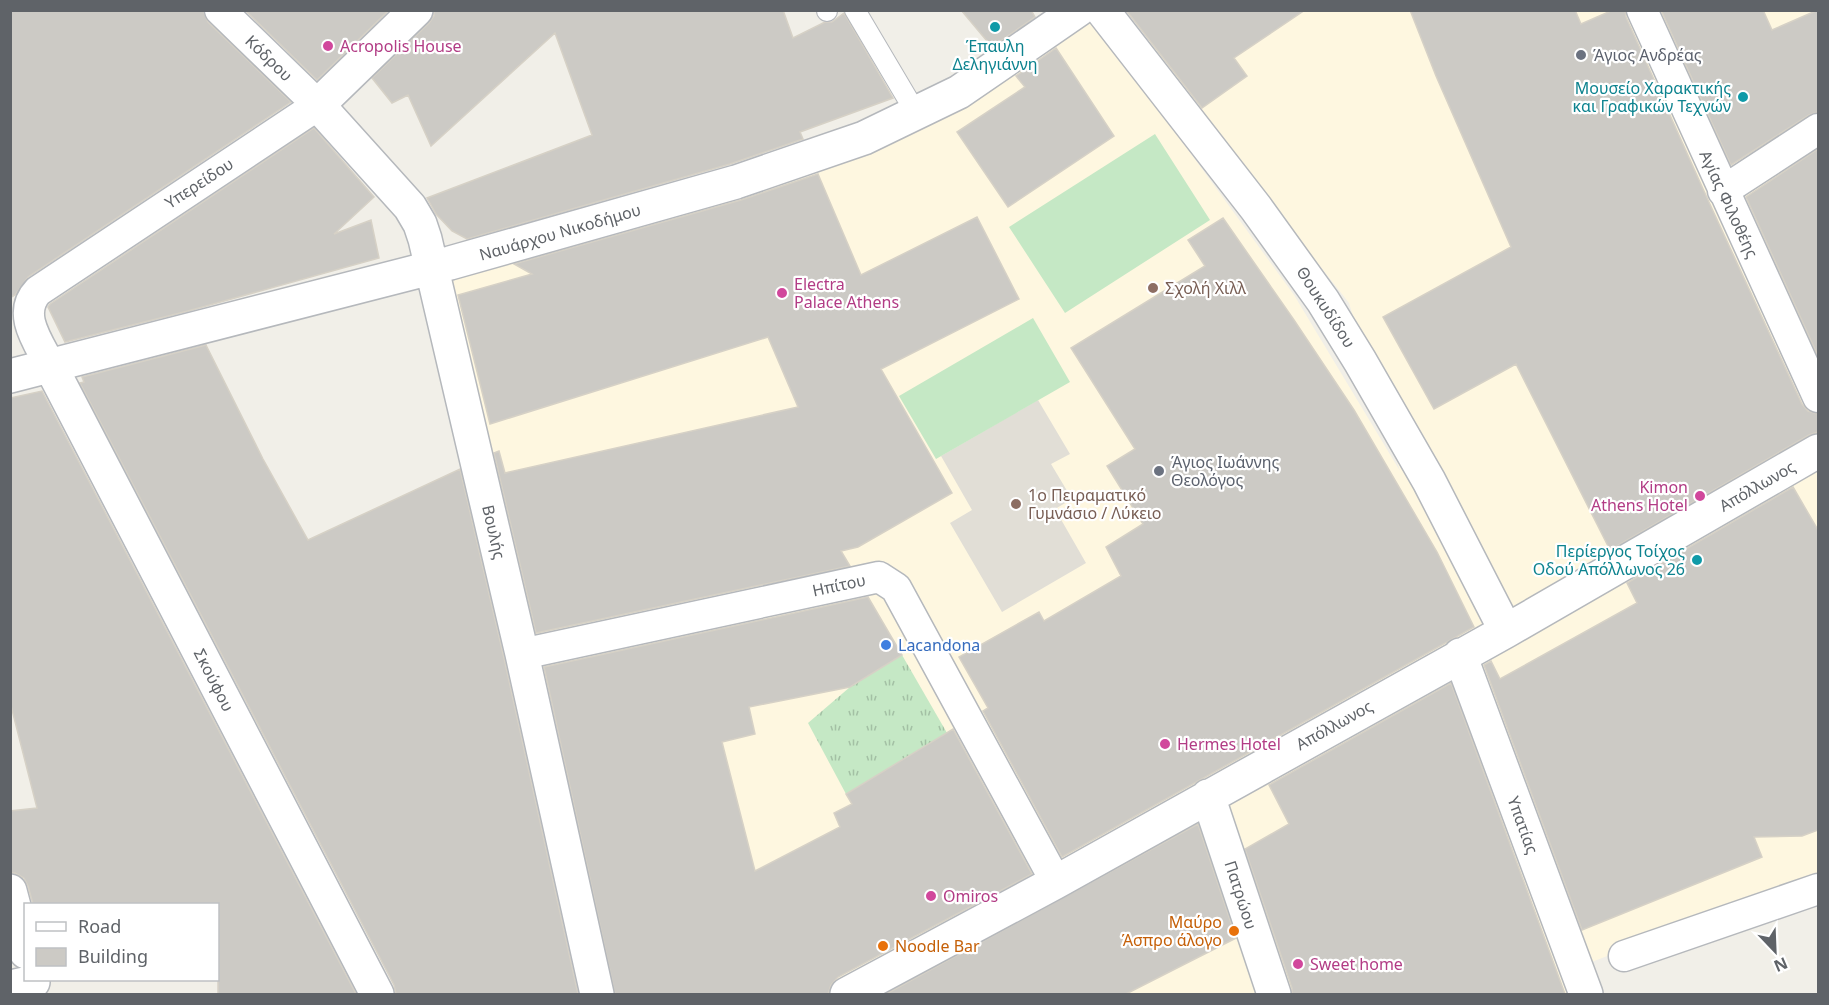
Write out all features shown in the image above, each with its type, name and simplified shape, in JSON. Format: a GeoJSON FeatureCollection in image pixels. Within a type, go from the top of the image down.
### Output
{"type":"FeatureCollection","features":[{"type":"Feature","properties":{"kind":"street","name":"Κόδρου"},"geometry":{"type":"LineString","coordinates":[[219,10],[318,105]]}},
{"type":"Feature","properties":{"kind":"street","name":"Υπερείδου"},"geometry":{"type":"LineString","coordinates":[[51,367],[34,335],[28,316],[29,303],[38,291],[318,105],[416,10]]}},
{"type":"Feature","properties":{"kind":"street","name":"Ναυάρχου Νικοδήμου"},"geometry":{"type":"LineString","coordinates":[[10,376],[432,267],[736,182],[864,138],[958,92],[1078,10]]}},
{"type":"Feature","properties":{"kind":"street","name":"Θουκυδίδου"},"geometry":{"type":"LineString","coordinates":[[1102,10],[1256,208],[1323,301],[1403,434],[1506,631]]}},
{"type":"Feature","properties":{"kind":"street","name":"Αγίας Φιλοθέης"},"geometry":{"type":"LineString","coordinates":[[1642,10],[1818,397]]}},
{"type":"Feature","properties":{"kind":"street","name":"Βουλής"},"geometry":{"type":"LineString","coordinates":[[318,105],[410,207],[420,224],[522,654],[597,994]]}},
{"type":"Feature","properties":{"kind":"street"},"geometry":{"type":"LineString","coordinates":[[1723,191],[1818,129]]}},
{"type":"Feature","properties":{"kind":"street","name":"Σκούφου"},"geometry":{"type":"LineString","coordinates":[[51,367],[377,994]]}},
{"type":"Feature","properties":{"kind":"street","name":"Απόλλωνος"},"geometry":{"type":"LineString","coordinates":[[852,994],[1506,631],[1818,451]]}},
{"type":"Feature","properties":{"kind":"street","name":"Ηπίτου"},"geometry":{"type":"LineString","coordinates":[[522,654],[879,577],[896,588],[1056,882]]}},
{"type":"Feature","properties":{"kind":"street","name":"Υπατίας"},"geometry":{"type":"LineString","coordinates":[[1460,656],[1586,994]]}},
{"type":"Feature","properties":{"kind":"street","name":"Πατρώου"},"geometry":{"type":"LineString","coordinates":[[1208,796],[1274,994]]}},
{"type":"Feature","properties":{"kind":"street"},"geometry":{"type":"LineString","coordinates":[[1624,956],[1818,889]]}},
{"type":"Feature","properties":{"kind":"street"},"geometry":{"type":"LineString","coordinates":[[10,891],[24,963]]}},
{"type":"Feature","properties":{"kind":"lane"},"geometry":{"type":"LineString","coordinates":[[855,10],[916,113]]}},
{"type":"Feature","properties":{"kind":"shaded area"},"geometry":{"type":"Polygon","coordinates":[[[1193,10],[1818,11],[1818,876],[1581,966],[1578,994],[623,994],[439,251],[785,176],[937,122],[1089,14],[1294,295],[1400,471],[1349,303],[1145,44],[1193,10]]]}},
{"type":"Feature","properties":{"kind":"shaded area","name":"1ο Πειραματικό Γυμνάσιο / Λύκειο"},"geometry":{"type":"Polygon","coordinates":[[[1038,400],[1070,454],[1051,464],[1072,499],[1055,509],[1086,563],[1002,612],[950,523],[972,510],[941,456],[1038,400]]]}},
{"type":"Feature","properties":{"kind":"green space"},"geometry":{"type":"Polygon","coordinates":[[[1155,134],[1210,220],[1065,313],[1009,227],[1155,134]]]}},
{"type":"Feature","properties":{"kind":"green space"},"geometry":{"type":"Polygon","coordinates":[[[1033,318],[1070,382],[936,459],[899,396],[1033,318]]]}},
{"type":"Feature","properties":{"kind":"green space"},"geometry":{"type":"Polygon","coordinates":[[[902,655],[947,733],[846,794],[808,723],[850,687],[902,655]]]}},
{"type":"Feature","properties":{"kind":"building"},"geometry":{"type":"Polygon","coordinates":[[[10,10],[203,10],[208,22],[291,102],[28,277],[15,295],[10,298],[10,10]]]}},
{"type":"Feature","properties":{"kind":"building"},"geometry":{"type":"Polygon","coordinates":[[[245,10],[389,10],[317,80],[245,10]]]}},
{"type":"Feature","properties":{"kind":"building"},"geometry":{"type":"Polygon","coordinates":[[[434,10],[783,10],[793,38],[825,22],[832,22],[844,13],[893,98],[800,132],[803,139],[730,164],[467,239],[452,231],[436,214],[427,198],[592,135],[555,33],[431,146],[408,95],[392,103],[372,78],[429,23],[434,16],[434,10]]]}},
{"type":"Feature","properties":{"kind":"building","name":"Έπαυλη Δεληγιάννη"},"geometry":{"type":"Polygon","coordinates":[[[961,10],[1031,10],[1035,17],[992,47],[961,10]]]}},
{"type":"Feature","properties":{"kind":"building"},"geometry":{"type":"Polygon","coordinates":[[[1126,10],[1305,10],[1234,58],[1247,76],[1202,108],[1126,10]]]}},
{"type":"Feature","properties":{"kind":"building"},"geometry":{"type":"Polygon","coordinates":[[[1410,10],[1575,10],[1581,24],[1613,10],[1625,10],[1626,17],[1708,200],[1802,404],[1808,411],[1818,414],[1818,432],[1809,435],[1610,550],[1516,364],[1434,409],[1383,317],[1511,247],[1436,76],[1410,10]]]}},
{"type":"Feature","properties":{"kind":"building"},"geometry":{"type":"Polygon","coordinates":[[[1661,10],[1763,10],[1772,30],[1818,10],[1818,112],[1809,115],[1731,165],[1661,10]]]}},
{"type":"Feature","properties":{"kind":"building"},"geometry":{"type":"Polygon","coordinates":[[[1056,48],[1114,136],[1008,207],[957,132],[1025,87],[1016,76],[1056,48]]]}},
{"type":"Feature","properties":{"kind":"building"},"geometry":{"type":"Polygon","coordinates":[[[314,128],[374,197],[334,234],[371,220],[379,258],[188,311],[65,342],[48,307],[50,304],[314,128]]]}},
{"type":"Feature","properties":{"kind":"building"},"geometry":{"type":"Polygon","coordinates":[[[1818,149],[1818,356],[1746,197],[1818,149]]]}},
{"type":"Feature","properties":{"kind":"building"},"geometry":{"type":"Polygon","coordinates":[[[818,174],[861,275],[977,217],[1019,299],[881,369],[952,493],[858,547],[841,551],[850,566],[536,633],[494,453],[499,451],[505,473],[798,407],[768,337],[490,424],[458,295],[532,274],[514,264],[741,200],[818,174]]]}},
{"type":"Feature","properties":{"kind":"building"},"geometry":{"type":"Polygon","coordinates":[[[1223,218],[1354,410],[1437,552],[1474,627],[1062,857],[983,711],[988,708],[959,657],[1039,612],[1044,621],[1121,576],[1106,547],[1143,524],[1107,466],[1135,449],[1071,348],[1205,266],[1188,240],[1223,218]]]}},
{"type":"Feature","properties":{"kind":"building"},"geometry":{"type":"Polygon","coordinates":[[[206,345],[263,459],[308,540],[460,469],[578,994],[396,994],[394,985],[80,383],[84,382],[82,377],[206,345]]]}},
{"type":"Feature","properties":{"kind":"building"},"geometry":{"type":"Polygon","coordinates":[[[42,391],[356,994],[218,994],[219,903],[33,903],[24,878],[10,873],[10,811],[37,808],[10,702],[10,398],[42,391]]]}},
{"type":"Feature","properties":{"kind":"building"},"geometry":{"type":"Polygon","coordinates":[[[1793,487],[1818,530],[1818,830],[1802,836],[1754,837],[1762,857],[1582,930],[1484,665],[1491,661],[1500,679],[1637,603],[1627,583],[1793,487]]]}},
{"type":"Feature","properties":{"kind":"building"},"geometry":{"type":"Polygon","coordinates":[[[868,597],[902,655],[850,687],[749,707],[755,734],[722,742],[755,871],[840,827],[834,813],[852,804],[846,794],[953,729],[1032,874],[838,977],[831,985],[828,994],[615,994],[544,667],[868,597]]]}},
{"type":"Feature","properties":{"kind":"building"},"geometry":{"type":"Polygon","coordinates":[[[1451,683],[1565,994],[1292,994],[1292,988],[1245,849],[1289,824],[1269,785],[1451,683]]]}},
{"type":"Feature","properties":{"kind":"building"},"geometry":{"type":"Polygon","coordinates":[[[1198,824],[1236,938],[1126,994],[886,994],[1198,824]]]}},
{"type":"Feature","properties":{"kind":"place","name":"Έπαυλη Δεληγιάννη"},"geometry":{"type":"Point","coordinates":[995,27]}},
{"type":"Feature","properties":{"kind":"place","name":"Acropolis House"},"geometry":{"type":"Point","coordinates":[328,46]}},
{"type":"Feature","properties":{"kind":"place","name":"Άγιος Ανδρέας"},"geometry":{"type":"Point","coordinates":[1581,55]}},
{"type":"Feature","properties":{"kind":"place","name":"Μουσείο Χαρακτικής και Γραφικών Τεχνών"},"geometry":{"type":"Point","coordinates":[1743,97]}},
{"type":"Feature","properties":{"kind":"place","name":"Σχολή Χιλλ"},"geometry":{"type":"Point","coordinates":[1153,288]}},
{"type":"Feature","properties":{"kind":"place","name":"Electra Palace Athens"},"geometry":{"type":"Point","coordinates":[782,293]}},
{"type":"Feature","properties":{"kind":"place","name":"Άγιος Ιωάννης Θεολόγος"},"geometry":{"type":"Point","coordinates":[1159,471]}},
{"type":"Feature","properties":{"kind":"place","name":"Kimon Athens Hotel"},"geometry":{"type":"Point","coordinates":[1700,496]}},
{"type":"Feature","properties":{"kind":"place","name":"1ο Πειραματικό Γυμνάσιο / Λύκειο"},"geometry":{"type":"Point","coordinates":[1016,504]}},
{"type":"Feature","properties":{"kind":"place","name":"Περίεργος Τοίχος Οδού Απόλλωνος 26"},"geometry":{"type":"Point","coordinates":[1697,560]}},
{"type":"Feature","properties":{"kind":"place","name":"Lacandona"},"geometry":{"type":"Point","coordinates":[886,645]}},
{"type":"Feature","properties":{"kind":"place","name":"Hermes Hotel"},"geometry":{"type":"Point","coordinates":[1165,744]}},
{"type":"Feature","properties":{"kind":"place","name":"Omiros"},"geometry":{"type":"Point","coordinates":[931,896]}},
{"type":"Feature","properties":{"kind":"place","name":"Μαύρο Άσπρο άλογο"},"geometry":{"type":"Point","coordinates":[1234,931]}},
{"type":"Feature","properties":{"kind":"place","name":"Noodle Bar"},"geometry":{"type":"Point","coordinates":[883,946]}},
{"type":"Feature","properties":{"kind":"place","name":"Sweet home"},"geometry":{"type":"Point","coordinates":[1298,964]}}]}
